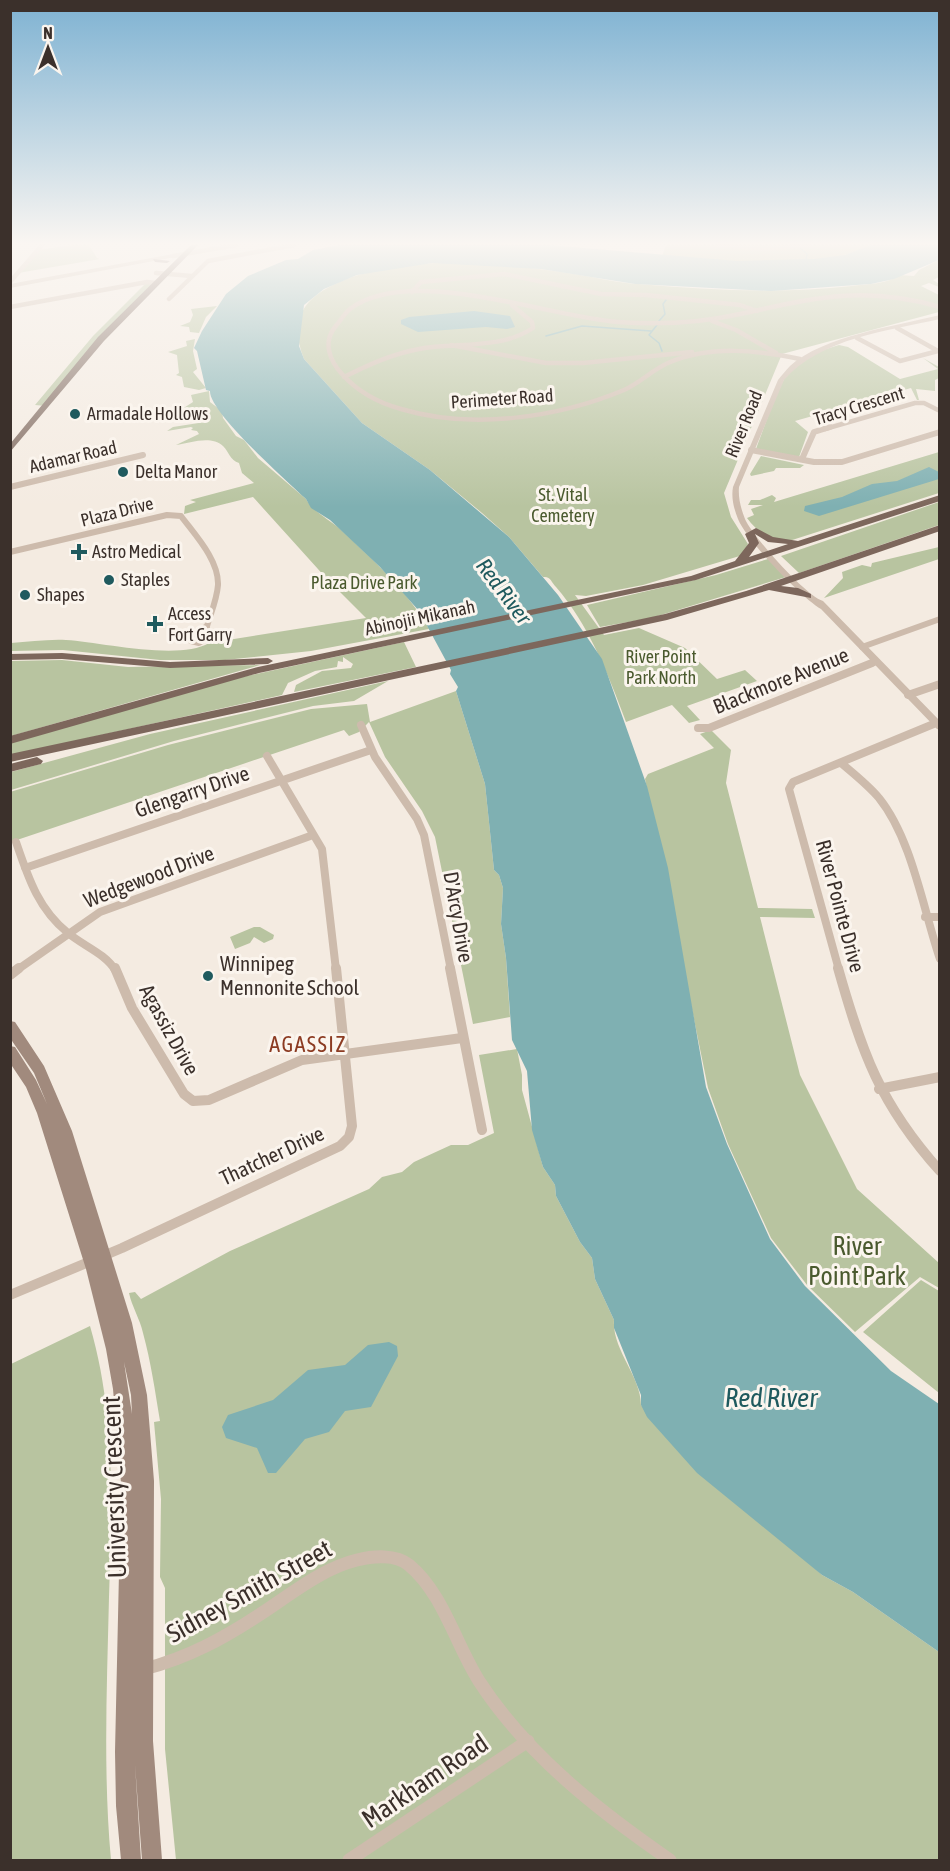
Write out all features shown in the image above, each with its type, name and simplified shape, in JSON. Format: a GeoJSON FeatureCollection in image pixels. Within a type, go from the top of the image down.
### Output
{"type":"FeatureCollection","features":[{"type":"Feature","properties":{"kind":"main road"},"geometry":{"type":"LineString","coordinates":[[10,435],[98,332]]}},
{"type":"Feature","properties":{"kind":"main road"},"geometry":{"type":"LineString","coordinates":[[10,450],[89,353],[109,332]]}},
{"type":"Feature","properties":{"kind":"main road","name":"Abinojii Mikanah"},"geometry":{"type":"LineString","coordinates":[[10,740],[202,684],[615,596],[737,565],[939,498]]}},
{"type":"Feature","properties":{"kind":"main road"},"geometry":{"type":"LineString","coordinates":[[10,758],[636,624],[750,592],[939,528]]}},
{"type":"Feature","properties":{"kind":"main road"},"geometry":{"type":"LineString","coordinates":[[737,565],[752,549],[753,533],[777,542],[814,540]]}},
{"type":"Feature","properties":{"kind":"main road"},"geometry":{"type":"LineString","coordinates":[[750,592],[778,587],[811,595],[814,578],[834,564]]}},
{"type":"Feature","properties":{"kind":"main road"},"geometry":{"type":"LineString","coordinates":[[10,657],[62,656],[149,664],[202,665],[268,661],[368,647]]}},
{"type":"Feature","properties":{"kind":"main road"},"geometry":{"type":"LineString","coordinates":[[10,768],[214,713]]}},
{"type":"Feature","properties":{"kind":"main road","name":"University Crescent"},"geometry":{"type":"LineString","coordinates":[[10,1026],[39,1070],[58,1112],[96,1258],[116,1360],[128,1448],[124,1720],[131,1860]]}},
{"type":"Feature","properties":{"kind":"main road","name":"University Crescent"},"geometry":{"type":"LineString","coordinates":[[10,1051],[31,1084],[44,1113],[130,1348],[144,1440],[144,1772],[152,1860]]}},
{"type":"Feature","properties":{"kind":"street","name":"Perimeter Road"},"geometry":{"type":"LineString","coordinates":[[331,332],[328,347],[332,361],[344,377],[368,394],[414,413],[463,418],[500,416],[580,404],[627,388],[669,363],[707,352],[776,354],[800,359]]}},
{"type":"Feature","properties":{"kind":"street"},"geometry":{"type":"LineString","coordinates":[[344,377],[387,357],[419,349],[506,338],[526,332]]}},
{"type":"Feature","properties":{"kind":"street"},"geometry":{"type":"LineString","coordinates":[[739,332],[758,340],[776,351],[776,354]]}},
{"type":"Feature","properties":{"kind":"street","name":"River Road"},"geometry":{"type":"LineString","coordinates":[[880,332],[857,338],[800,359],[786,370],[736,487],[735,497],[742,521],[938,725]]}},
{"type":"Feature","properties":{"kind":"street"},"geometry":{"type":"LineString","coordinates":[[857,338],[900,361],[938,351],[905,332]]}},
{"type":"Feature","properties":{"kind":"street"},"geometry":{"type":"LineString","coordinates":[[452,345],[554,363],[592,362],[654,353],[707,352]]}},
{"type":"Feature","properties":{"kind":"street","name":"Tracy Crescent"},"geometry":{"type":"LineString","coordinates":[[802,459],[814,432],[915,402],[924,403],[939,411]]}},
{"type":"Feature","properties":{"kind":"street"},"geometry":{"type":"LineString","coordinates":[[751,450],[802,459],[842,462],[939,432]]}},
{"type":"Feature","properties":{"kind":"street","name":"Adamar Road"},"geometry":{"type":"LineString","coordinates":[[10,487],[143,455]]}},
{"type":"Feature","properties":{"kind":"street","name":"Plaza Drive"},"geometry":{"type":"LineString","coordinates":[[10,552],[167,515],[181,516],[211,559],[218,576],[218,588],[207,626]]}},
{"type":"Feature","properties":{"kind":"street"},"geometry":{"type":"LineString","coordinates":[[862,647],[939,619]]}},
{"type":"Feature","properties":{"kind":"street","name":"Blackmore Avenue"},"geometry":{"type":"LineString","coordinates":[[698,728],[709,728],[876,662]]}},
{"type":"Feature","properties":{"kind":"street"},"geometry":{"type":"LineString","coordinates":[[908,695],[939,684]]}},
{"type":"Feature","properties":{"kind":"street","name":"D'Arcy Drive"},"geometry":{"type":"LineString","coordinates":[[360,725],[371,750],[417,819],[424,835],[462,1038],[482,1130]]}},
{"type":"Feature","properties":{"kind":"street","name":"River Pointe Drive"},"geometry":{"type":"LineString","coordinates":[[938,725],[793,782],[789,789],[858,1040],[886,1104],[920,1150],[939,1171]]}},
{"type":"Feature","properties":{"kind":"street","name":"Glengarry Drive"},"geometry":{"type":"LineString","coordinates":[[25,868],[371,750]]}},
{"type":"Feature","properties":{"kind":"street","name":"Thatcher Drive"},"geometry":{"type":"LineString","coordinates":[[10,1295],[340,1146],[349,1137],[352,1126],[322,849],[267,756]]}},
{"type":"Feature","properties":{"kind":"street"},"geometry":{"type":"LineString","coordinates":[[841,763],[879,798],[887,810],[903,847],[939,959]]}},
{"type":"Feature","properties":{"kind":"street","name":"Wedgewood Drive"},"geometry":{"type":"LineString","coordinates":[[10,975],[100,912],[313,835]]}},
{"type":"Feature","properties":{"kind":"street","name":"Agassiz Drive"},"geometry":{"type":"LineString","coordinates":[[16,842],[33,892],[47,913],[67,933],[117,972],[132,1008],[184,1094],[194,1101],[209,1100],[291,1063],[462,1038]]}},
{"type":"Feature","properties":{"kind":"street"},"geometry":{"type":"LineString","coordinates":[[925,917],[939,917]]}},
{"type":"Feature","properties":{"kind":"street"},"geometry":{"type":"LineString","coordinates":[[879,1089],[939,1077]]}},
{"type":"Feature","properties":{"kind":"street","name":"Sidney Smith Street"},"geometry":{"type":"LineString","coordinates":[[144,1669],[175,1662],[209,1647],[293,1593],[346,1563],[366,1558],[398,1559],[416,1572],[479,1680],[528,1741],[611,1817],[670,1860]]}},
{"type":"Feature","properties":{"kind":"street","name":"Markham Road"},"geometry":{"type":"LineString","coordinates":[[349,1860],[528,1741]]}},
{"type":"Feature","properties":{"kind":"green space"},"geometry":{"type":"Polygon","coordinates":[[[97,332],[107,332],[46,406],[35,405],[97,332]]]}},
{"type":"Feature","properties":{"kind":"green space"},"geometry":{"type":"Polygon","coordinates":[[[298,332],[863,332],[782,354],[724,493],[731,517],[748,544],[743,555],[643,585],[586,596],[575,595],[604,635],[639,628],[685,648],[717,679],[745,670],[757,681],[687,706],[700,720],[689,723],[672,705],[626,722],[587,633],[551,580],[543,577],[509,537],[482,513],[430,470],[362,423],[304,359],[298,332]]]}},
{"type":"Feature","properties":{"kind":"green space"},"geometry":{"type":"Polygon","coordinates":[[[195,339],[193,351],[197,369],[193,372],[206,388],[199,390],[184,387],[182,377],[176,375],[179,373],[177,355],[168,352],[187,346],[186,341],[195,339]]]}},
{"type":"Feature","properties":{"kind":"green space"},"geometry":{"type":"Polygon","coordinates":[[[839,345],[848,347],[900,379],[938,369],[923,358],[939,367],[939,378],[935,380],[935,391],[916,389],[919,400],[917,400],[911,388],[795,421],[808,432],[799,457],[756,449],[776,396],[789,371],[806,358],[839,345]]]}},
{"type":"Feature","properties":{"kind":"green space","name":"Plaza Drive Park"},"geometry":{"type":"Polygon","coordinates":[[[209,391],[210,402],[222,411],[223,418],[236,436],[244,440],[258,458],[377,564],[400,588],[429,629],[311,651],[225,660],[160,660],[63,650],[11,651],[11,643],[45,640],[81,641],[139,649],[179,650],[196,648],[209,643],[366,618],[327,579],[253,497],[184,514],[185,506],[196,502],[190,500],[254,483],[242,473],[239,463],[218,443],[207,440],[176,445],[199,434],[191,430],[193,428],[167,431],[173,427],[205,422],[175,420],[184,417],[178,414],[193,402],[191,395],[209,391]]]}},
{"type":"Feature","properties":{"kind":"green space"},"geometry":{"type":"Polygon","coordinates":[[[939,452],[939,493],[789,541],[776,540],[765,535],[747,518],[754,515],[751,509],[763,505],[748,505],[751,500],[760,500],[772,495],[776,498],[774,502],[939,452]]]}},
{"type":"Feature","properties":{"kind":"green space"},"geometry":{"type":"Polygon","coordinates":[[[761,456],[804,465],[800,468],[776,468],[774,471],[751,476],[761,456]]]}},
{"type":"Feature","properties":{"kind":"green space"},"geometry":{"type":"Polygon","coordinates":[[[939,502],[939,525],[799,573],[781,556],[939,502]]]}},
{"type":"Feature","properties":{"kind":"green space"},"geometry":{"type":"Polygon","coordinates":[[[939,547],[939,559],[824,598],[843,578],[842,572],[862,565],[871,567],[872,563],[939,547]]]}},
{"type":"Feature","properties":{"kind":"green space"},"geometry":{"type":"Polygon","coordinates":[[[768,559],[786,577],[651,618],[600,627],[587,605],[716,575],[768,559]]]}},
{"type":"Feature","properties":{"kind":"green space"},"geometry":{"type":"Polygon","coordinates":[[[404,642],[416,667],[294,692],[296,685],[322,671],[351,668],[353,664],[343,657],[343,662],[338,661],[337,667],[315,671],[288,683],[282,695],[11,755],[11,743],[228,680],[404,642]]]}},
{"type":"Feature","properties":{"kind":"green space"},"geometry":{"type":"Polygon","coordinates":[[[62,660],[128,667],[260,665],[11,736],[11,661],[62,660]]]}},
{"type":"Feature","properties":{"kind":"green space"},"geometry":{"type":"Polygon","coordinates":[[[388,681],[354,701],[313,706],[174,741],[11,790],[11,772],[150,734],[388,681]]]}},
{"type":"Feature","properties":{"kind":"green space"},"geometry":{"type":"Polygon","coordinates":[[[456,691],[485,784],[494,870],[499,875],[503,888],[501,924],[510,1017],[473,1024],[435,837],[422,811],[385,757],[369,722],[359,732],[349,736],[344,730],[11,842],[10,792],[168,745],[311,709],[367,704],[370,722],[456,691]]]}},
{"type":"Feature","properties":{"kind":"green space","name":"River Point Park"},"geometry":{"type":"Polygon","coordinates":[[[711,730],[731,750],[726,783],[758,908],[812,909],[815,918],[760,917],[800,1075],[857,1189],[939,1263],[939,1288],[920,1277],[855,1332],[807,1285],[771,1238],[728,1144],[708,1088],[645,779],[648,774],[714,748],[700,734],[711,730]]]}},
{"type":"Feature","properties":{"kind":"green space"},"geometry":{"type":"Polygon","coordinates":[[[254,927],[260,927],[274,935],[273,939],[264,943],[254,937],[250,943],[235,949],[230,937],[254,927]]]}},
{"type":"Feature","properties":{"kind":"green space"},"geometry":{"type":"Polygon","coordinates":[[[517,1049],[522,1075],[522,1090],[543,1167],[555,1185],[556,1196],[580,1242],[592,1258],[595,1279],[614,1320],[617,1342],[640,1394],[641,1405],[822,1575],[853,1592],[939,1652],[939,1860],[176,1860],[165,1749],[165,1588],[160,1577],[161,1499],[154,1422],[160,1421],[146,1344],[129,1293],[135,1292],[141,1299],[230,1251],[369,1189],[382,1177],[402,1172],[414,1162],[451,1145],[468,1145],[494,1133],[479,1055],[517,1049]]]}},
{"type":"Feature","properties":{"kind":"green space"},"geometry":{"type":"Polygon","coordinates":[[[921,1280],[939,1291],[939,1393],[863,1332],[921,1280]]]}},
{"type":"Feature","properties":{"kind":"green space"},"geometry":{"type":"Polygon","coordinates":[[[90,1326],[104,1393],[110,1461],[111,1529],[106,1729],[111,1860],[11,1860],[11,1364],[90,1326]]]}},
{"type":"Feature","properties":{"kind":"water","name":"Red River"},"geometry":{"type":"Polygon","coordinates":[[[201,332],[301,332],[299,346],[304,359],[362,423],[430,470],[509,537],[558,595],[602,659],[647,786],[668,868],[706,1087],[727,1144],[770,1239],[805,1286],[891,1371],[939,1404],[939,1652],[853,1592],[822,1575],[697,1473],[647,1417],[641,1405],[641,1395],[614,1328],[614,1320],[595,1279],[592,1258],[580,1242],[556,1196],[555,1185],[543,1167],[532,1130],[527,1071],[512,1040],[501,924],[503,888],[499,875],[494,870],[485,784],[456,691],[458,687],[450,674],[451,670],[419,611],[380,567],[330,520],[311,508],[306,499],[250,446],[222,414],[213,401],[210,391],[206,390],[197,351],[194,348],[201,332]]]}},
{"type":"Feature","properties":{"kind":"water"},"geometry":{"type":"Polygon","coordinates":[[[929,467],[939,472],[939,479],[819,516],[804,511],[805,506],[842,497],[872,484],[897,481],[929,467]]]}},
{"type":"Feature","properties":{"kind":"water"},"geometry":{"type":"Polygon","coordinates":[[[389,1342],[397,1346],[398,1356],[371,1407],[345,1411],[329,1432],[305,1439],[276,1473],[268,1473],[257,1448],[226,1438],[222,1427],[228,1415],[273,1400],[308,1370],[345,1365],[368,1345],[389,1342]]]}},
{"type":"Feature","properties":{"kind":"waterway"},"geometry":{"type":"LineString","coordinates":[[546,336],[559,332]]}},
{"type":"Feature","properties":{"kind":"waterway"},"geometry":{"type":"LineString","coordinates":[[651,332],[649,335],[659,343],[662,351]]}},
{"type":"Feature","properties":{"kind":"place","name":"Armadale Hollows"},"geometry":{"type":"Point","coordinates":[75,414]}},
{"type":"Feature","properties":{"kind":"place","name":"Delta Manor"},"geometry":{"type":"Point","coordinates":[123,472]}},
{"type":"Feature","properties":{"kind":"place","name":"Astro Medical"},"geometry":{"type":"Point","coordinates":[79,552]}},
{"type":"Feature","properties":{"kind":"place","name":"Staples"},"geometry":{"type":"Point","coordinates":[109,580]}},
{"type":"Feature","properties":{"kind":"place","name":"Shapes"},"geometry":{"type":"Point","coordinates":[25,595]}},
{"type":"Feature","properties":{"kind":"place","name":"Access Fort Garry"},"geometry":{"type":"Point","coordinates":[155,624]}},
{"type":"Feature","properties":{"kind":"place","name":"Winnipeg Mennonite School"},"geometry":{"type":"Point","coordinates":[208,976]}},
{"type":"Feature","properties":{"kind":"district","name":"AGASSIZ"},"geometry":{"type":"Point","coordinates":[308,1044]}},
{"type":"Feature","properties":{"kind":"park label","name":"St. Vital Cemetery"},"geometry":{"type":"Point","coordinates":[563,505]}},
{"type":"Feature","properties":{"kind":"park label","name":"River Point Park North"},"geometry":{"type":"Point","coordinates":[661,667]}}]}
